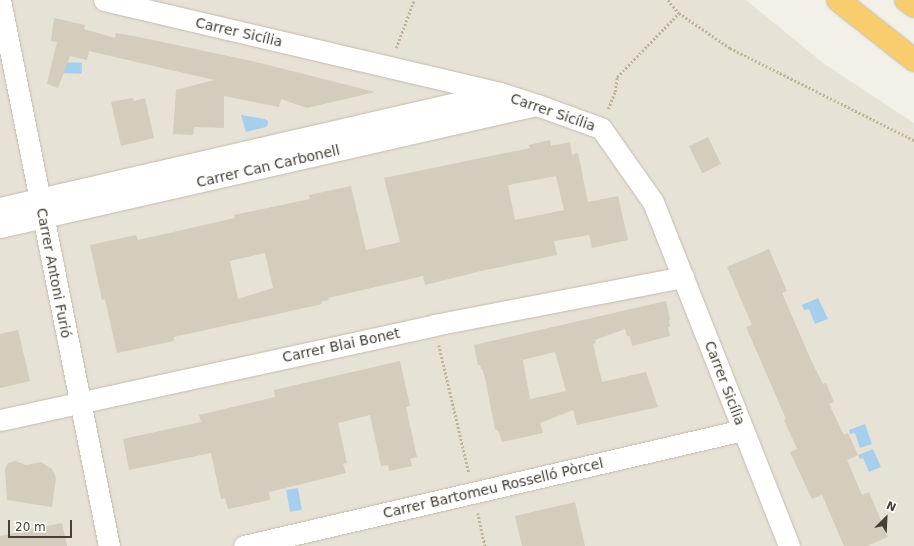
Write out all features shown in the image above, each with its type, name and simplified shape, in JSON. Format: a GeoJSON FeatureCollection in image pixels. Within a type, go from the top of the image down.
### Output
{"type":"FeatureCollection","features":[{"type":"Feature","properties":{"kind":"highway"},"geometry":{"type":"LineString","coordinates":[[838,0],[914,60]]}},
{"type":"Feature","properties":{"kind":"highway"},"geometry":{"type":"LineString","coordinates":[[906,0],[914,6]]}},
{"type":"Feature","properties":{"kind":"street","name":"Carrer Antoni Furió"},"geometry":{"type":"LineString","coordinates":[[0,0],[4,36],[41,208],[109,546]]}},
{"type":"Feature","properties":{"kind":"street","name":"Carrer Sicília"},"geometry":{"type":"LineString","coordinates":[[104,0],[500,93],[601,128],[654,202],[789,546]]}},
{"type":"Feature","properties":{"kind":"street"},"geometry":{"type":"LineString","coordinates":[[0,208],[41,208],[500,93]]}},
{"type":"Feature","properties":{"kind":"street","name":"Carrer Can Carbonell"},"geometry":{"type":"LineString","coordinates":[[0,227],[41,208],[537,105]]}},
{"type":"Feature","properties":{"kind":"street","name":"Carrer Blai Bonet"},"geometry":{"type":"LineString","coordinates":[[0,420],[434,325],[684,277]]}},
{"type":"Feature","properties":{"kind":"street","name":"Carrer Bartomeu Rosselló Pòrcel"},"geometry":{"type":"LineString","coordinates":[[244,546],[743,430]]}},
{"type":"Feature","properties":{"kind":"path"},"geometry":{"type":"LineString","coordinates":[[393,68],[396,44],[414,0]]}},
{"type":"Feature","properties":{"kind":"path"},"geometry":{"type":"LineString","coordinates":[[668,0],[679,13],[730,48],[914,140]]}},
{"type":"Feature","properties":{"kind":"path"},"geometry":{"type":"LineString","coordinates":[[601,128],[614,92],[617,77],[679,13]]}},
{"type":"Feature","properties":{"kind":"path"},"geometry":{"type":"LineString","coordinates":[[434,325],[485,546]]}},
{"type":"Feature","properties":{"kind":"shaded area"},"geometry":{"type":"Polygon","coordinates":[[[0,0],[746,0],[823,63],[914,123],[914,546],[0,546],[0,0]]]}},
{"type":"Feature","properties":{"kind":"water"},"geometry":{"type":"Polygon","coordinates":[[[57,62],[82,63],[82,74],[57,73],[57,62]]]}},
{"type":"Feature","properties":{"kind":"water"},"geometry":{"type":"Polygon","coordinates":[[[241,115],[265,119],[268,121],[268,124],[266,127],[246,132],[241,115]]]}},
{"type":"Feature","properties":{"kind":"water"},"geometry":{"type":"Polygon","coordinates":[[[818,298],[828,319],[815,324],[809,309],[804,310],[802,305],[818,298]]]}},
{"type":"Feature","properties":{"kind":"water"},"geometry":{"type":"Polygon","coordinates":[[[865,424],[872,444],[860,448],[855,433],[850,434],[849,430],[865,424]]]}},
{"type":"Feature","properties":{"kind":"water"},"geometry":{"type":"Polygon","coordinates":[[[873,449],[881,467],[869,472],[863,458],[860,459],[858,455],[873,449]]]}},
{"type":"Feature","properties":{"kind":"water"},"geometry":{"type":"Polygon","coordinates":[[[298,488],[302,510],[290,512],[286,490],[298,488]]]}},
{"type":"Feature","properties":{"kind":"building"},"geometry":{"type":"Polygon","coordinates":[[[54,18],[85,25],[84,29],[115,38],[116,33],[139,37],[256,62],[375,92],[307,108],[281,99],[279,107],[224,96],[224,128],[194,127],[193,135],[173,134],[176,90],[214,80],[89,51],[87,60],[70,56],[58,88],[47,84],[57,42],[51,41],[54,18]]]}},
{"type":"Feature","properties":{"kind":"building"},"geometry":{"type":"Polygon","coordinates":[[[133,98],[134,101],[145,98],[154,138],[121,146],[111,102],[133,98]]]}},
{"type":"Feature","properties":{"kind":"building"},"geometry":{"type":"Polygon","coordinates":[[[708,137],[721,164],[702,173],[689,146],[708,137]]]}},
{"type":"Feature","properties":{"kind":"building"},"geometry":{"type":"Polygon","coordinates":[[[550,140],[551,146],[570,142],[572,155],[578,153],[588,202],[618,196],[628,240],[592,248],[589,235],[554,241],[557,255],[481,271],[425,285],[423,276],[328,298],[329,300],[321,302],[322,304],[174,337],[174,341],[117,353],[105,299],[102,300],[90,245],[136,235],[138,240],[235,218],[234,215],[310,199],[309,195],[351,186],[366,250],[400,242],[384,178],[530,148],[529,145],[550,140]],[[556,176],[508,185],[515,220],[564,210],[556,176]],[[265,253],[230,261],[238,299],[273,288],[265,253]]]}},
{"type":"Feature","properties":{"kind":"building"},"geometry":{"type":"Polygon","coordinates":[[[769,249],[787,291],[782,293],[811,360],[823,384],[826,383],[834,402],[829,404],[844,435],[848,433],[858,455],[847,460],[862,495],[869,492],[888,537],[867,546],[844,546],[822,495],[812,499],[790,452],[797,449],[784,420],[786,419],[746,327],[752,325],[727,267],[769,249]]]}},
{"type":"Feature","properties":{"kind":"building"},"geometry":{"type":"Polygon","coordinates":[[[666,301],[670,319],[670,327],[668,327],[670,336],[632,346],[630,336],[627,336],[625,329],[595,340],[596,343],[593,344],[602,382],[646,372],[658,407],[577,425],[573,410],[540,423],[543,433],[502,442],[499,432],[495,429],[485,378],[480,365],[478,365],[474,345],[666,301]],[[555,352],[523,360],[530,399],[566,391],[555,352]]]}},
{"type":"Feature","properties":{"kind":"building"},"geometry":{"type":"Polygon","coordinates":[[[18,330],[30,381],[0,388],[0,334],[18,330]]]}},
{"type":"Feature","properties":{"kind":"building"},"geometry":{"type":"Polygon","coordinates":[[[400,361],[410,406],[406,407],[417,457],[410,459],[412,466],[389,471],[388,465],[381,466],[370,415],[338,423],[347,463],[343,464],[346,473],[269,492],[270,500],[228,509],[225,498],[221,499],[211,453],[129,470],[123,439],[201,422],[199,415],[275,397],[274,390],[400,361]]]}},
{"type":"Feature","properties":{"kind":"building"},"geometry":{"type":"Polygon","coordinates":[[[15,461],[26,465],[41,462],[52,469],[56,478],[52,507],[7,500],[5,469],[8,463],[15,461]]]}},
{"type":"Feature","properties":{"kind":"building"},"geometry":{"type":"Polygon","coordinates":[[[575,502],[585,546],[522,546],[515,516],[575,502]]]}},
{"type":"Feature","properties":{"kind":"building"},"geometry":{"type":"Polygon","coordinates":[[[62,523],[67,546],[0,546],[0,536],[62,523]]]}}]}
